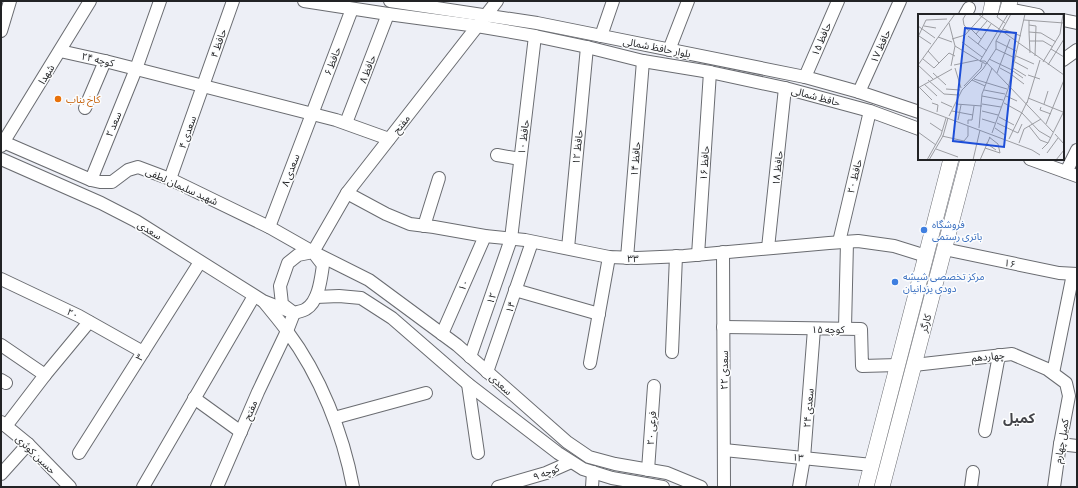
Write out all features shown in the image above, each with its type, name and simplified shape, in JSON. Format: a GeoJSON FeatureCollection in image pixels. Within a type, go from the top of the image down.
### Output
{"type":"FeatureCollection","features":[{"type":"Feature","properties":{"kind":"main road"},"geometry":{"type":"LineString","coordinates":[[990,14],[993,1]]}},
{"type":"Feature","properties":{"kind":"main road","name":"کارگر"},"geometry":{"type":"LineString","coordinates":[[866,487],[951,160]]}},
{"type":"Feature","properties":{"kind":"main road","name":"کارگر"},"geometry":{"type":"LineString","coordinates":[[882,487],[944,249],[970,160]]}},
{"type":"Feature","properties":{"kind":"street"},"geometry":{"type":"LineString","coordinates":[[1,31],[10,1]]}},
{"type":"Feature","properties":{"kind":"street","name":"سعد ۲"},"geometry":{"type":"LineString","coordinates":[[91,180],[136,68],[160,1]]}},
{"type":"Feature","properties":{"kind":"street","name":"حافظ ۴"},"geometry":{"type":"LineString","coordinates":[[203,86],[233,1]]}},
{"type":"Feature","properties":{"kind":"street","name":"بلوار حافظ شمالی"},"geometry":{"type":"LineString","coordinates":[[304,1],[535,36],[643,61],[710,72]]}},
{"type":"Feature","properties":{"kind":"street","name":"بلوار حافظ شمالی"},"geometry":{"type":"LineString","coordinates":[[397,1],[544,24],[805,77],[917,107]]}},
{"type":"Feature","properties":{"kind":"street","name":"مفتح"},"geometry":{"type":"LineString","coordinates":[[314,252],[347,193],[497,1]]}},
{"type":"Feature","properties":{"kind":"street"},"geometry":{"type":"LineString","coordinates":[[601,36],[613,1]]}},
{"type":"Feature","properties":{"kind":"street"},"geometry":{"type":"LineString","coordinates":[[669,50],[688,1]]}},
{"type":"Feature","properties":{"kind":"street","name":"حافظ ۱۵"},"geometry":{"type":"LineString","coordinates":[[805,77],[838,1]]}},
{"type":"Feature","properties":{"kind":"street","name":"حافظ ۱۷"},"geometry":{"type":"LineString","coordinates":[[859,92],[900,1]]}},
{"type":"Feature","properties":{"kind":"street","name":"شهدا"},"geometry":{"type":"LineString","coordinates":[[2,143],[60,51],[87,4]]}},
{"type":"Feature","properties":{"kind":"street"},"geometry":{"type":"LineString","coordinates":[[1008,8],[1034,14]]}},
{"type":"Feature","properties":{"kind":"street","name":"حافظ ۶"},"geometry":{"type":"LineString","coordinates":[[312,113],[352,9]]}},
{"type":"Feature","properties":{"kind":"street","name":"حافظ ۸"},"geometry":{"type":"LineString","coordinates":[[346,123],[388,14]]}},
{"type":"Feature","properties":{"kind":"street"},"geometry":{"type":"LineString","coordinates":[[1064,20],[1077,23]]}},
{"type":"Feature","properties":{"kind":"street","name":"حافظ ۱۰"},"geometry":{"type":"LineString","coordinates":[[511,239],[535,36]]}},
{"type":"Feature","properties":{"kind":"street","name":"حافظ ۱۲"},"geometry":{"type":"LineString","coordinates":[[568,248],[587,47]]}},
{"type":"Feature","properties":{"kind":"street"},"geometry":{"type":"LineString","coordinates":[[1064,59],[1077,50]]}},
{"type":"Feature","properties":{"kind":"street","name":"کوچه ۲۴"},"geometry":{"type":"LineString","coordinates":[[60,51],[136,68],[312,113],[346,123],[389,139]]}},
{"type":"Feature","properties":{"kind":"street"},"geometry":{"type":"LineString","coordinates":[[85,108],[105,61]]}},
{"type":"Feature","properties":{"kind":"street","name":"حافظ ۱۴"},"geometry":{"type":"LineString","coordinates":[[627,258],[643,61]]}},
{"type":"Feature","properties":{"kind":"street","name":"حافظ شمالی"},"geometry":{"type":"LineString","coordinates":[[710,72],[785,88],[870,111],[918,129]]}},
{"type":"Feature","properties":{"kind":"street","name":"حافظ ۱۶"},"geometry":{"type":"LineString","coordinates":[[698,255],[710,72]]}},
{"type":"Feature","properties":{"kind":"street","name":"سعدی ۴"},"geometry":{"type":"LineString","coordinates":[[170,179],[203,86]]}},
{"type":"Feature","properties":{"kind":"street","name":"حافظ ۱۸"},"geometry":{"type":"LineString","coordinates":[[768,248],[785,88]]}},
{"type":"Feature","properties":{"kind":"street","name":"حافظ ۲۰"},"geometry":{"type":"LineString","coordinates":[[845,328],[843,242],[870,111]]}},
{"type":"Feature","properties":{"kind":"street","name":"سعدی ۸"},"geometry":{"type":"LineString","coordinates":[[269,227],[312,113]]}},
{"type":"Feature","properties":{"kind":"street","name":"شهید سلیمان لطفی"},"geometry":{"type":"LineString","coordinates":[[2,143],[91,180],[100,182],[112,182],[128,170],[138,167],[170,179],[269,227],[314,252]]}},
{"type":"Feature","properties":{"kind":"street"},"geometry":{"type":"LineString","coordinates":[[1033,160],[1072,174],[1077,150]]}},
{"type":"Feature","properties":{"kind":"street"},"geometry":{"type":"LineString","coordinates":[[497,155],[520,159]]}},
{"type":"Feature","properties":{"kind":"street","name":"سعدی"},"geometry":{"type":"LineString","coordinates":[[1,159],[102,203],[136,221],[259,298],[294,313]]}},
{"type":"Feature","properties":{"kind":"street"},"geometry":{"type":"LineString","coordinates":[[424,226],[439,178]]}},
{"type":"Feature","properties":{"kind":"street","name":"۳۳"},"geometry":{"type":"LineString","coordinates":[[347,193],[386,214],[410,224],[532,242],[609,257],[627,258],[698,255],[858,241],[894,246],[926,256]]}},
{"type":"Feature","properties":{"kind":"street","name":"۱۰"},"geometry":{"type":"LineString","coordinates":[[442,334],[485,236]]}},
{"type":"Feature","properties":{"kind":"street","name":"۱۲"},"geometry":{"type":"LineString","coordinates":[[470,357],[511,239]]}},
{"type":"Feature","properties":{"kind":"street","name":"۱۴"},"geometry":{"type":"LineString","coordinates":[[487,372],[532,242]]}},
{"type":"Feature","properties":{"kind":"street","name":"۱۶"},"geometry":{"type":"LineString","coordinates":[[944,249],[1059,273],[1075,274]]}},
{"type":"Feature","properties":{"kind":"street"},"geometry":{"type":"LineString","coordinates":[[314,252],[323,265],[321,282],[316,297],[307,309],[294,313],[282,304],[280,286],[288,263],[298,255],[314,252]]}},
{"type":"Feature","properties":{"kind":"street","name":"سعدی"},"geometry":{"type":"LineString","coordinates":[[314,252],[369,280],[442,334],[567,442],[589,457],[615,464],[667,474],[701,487]]}},
{"type":"Feature","properties":{"kind":"street","name":"سعدی ۲۲"},"geometry":{"type":"LineString","coordinates":[[723,252],[724,487]]}},
{"type":"Feature","properties":{"kind":"street"},"geometry":{"type":"LineString","coordinates":[[672,352],[676,256]]}},
{"type":"Feature","properties":{"kind":"street"},"geometry":{"type":"LineString","coordinates":[[590,363],[609,257]]}},
{"type":"Feature","properties":{"kind":"street","name":"۳"},"geometry":{"type":"LineString","coordinates":[[79,453],[200,262]]}},
{"type":"Feature","properties":{"kind":"street"},"geometry":{"type":"LineString","coordinates":[[1053,373],[1075,274]]}},
{"type":"Feature","properties":{"kind":"street","name":"۲۰"},"geometry":{"type":"LineString","coordinates":[[1,280],[39,296],[143,352]]}},
{"type":"Feature","properties":{"kind":"street"},"geometry":{"type":"LineString","coordinates":[[361,298],[369,280]]}},
{"type":"Feature","properties":{"kind":"street"},"geometry":{"type":"LineString","coordinates":[[515,290],[599,314]]}},
{"type":"Feature","properties":{"kind":"street","name":"سعدی"},"geometry":{"type":"LineString","coordinates":[[316,297],[339,296],[361,298],[392,318],[468,384],[558,453],[583,469],[612,478],[643,485],[663,487]]}},
{"type":"Feature","properties":{"kind":"street"},"geometry":{"type":"LineString","coordinates":[[143,487],[194,398],[259,298],[287,331],[319,384],[334,418],[349,466],[353,487]]}},
{"type":"Feature","properties":{"kind":"street","name":"مفتح"},"geometry":{"type":"LineString","coordinates":[[217,487],[240,432],[294,313]]}},
{"type":"Feature","properties":{"kind":"street"},"geometry":{"type":"LineString","coordinates":[[4,424],[89,322]]}},
{"type":"Feature","properties":{"kind":"street","name":"کوچه ۱۵"},"geometry":{"type":"LineString","coordinates":[[723,327],[862,329],[862,366],[898,366]]}},
{"type":"Feature","properties":{"kind":"street","name":"سعدی ۲۴"},"geometry":{"type":"LineString","coordinates":[[800,487],[804,458],[814,329]]}},
{"type":"Feature","properties":{"kind":"street"},"geometry":{"type":"LineString","coordinates":[[1,345],[45,375]]}},
{"type":"Feature","properties":{"kind":"street","name":"چهاردهم"},"geometry":{"type":"LineString","coordinates":[[914,365],[1012,354],[1053,373],[1066,383],[1069,396]]}},
{"type":"Feature","properties":{"kind":"street"},"geometry":{"type":"LineString","coordinates":[[984,431],[998,355]]}},
{"type":"Feature","properties":{"kind":"street"},"geometry":{"type":"LineString","coordinates":[[468,384],[478,453]]}},
{"type":"Feature","properties":{"kind":"street","name":"فرعی ۲۰"},"geometry":{"type":"LineString","coordinates":[[648,470],[654,386]]}},
{"type":"Feature","properties":{"kind":"street"},"geometry":{"type":"LineString","coordinates":[[334,418],[426,393]]}},
{"type":"Feature","properties":{"kind":"street","name":"کمیل چهارم"},"geometry":{"type":"LineString","coordinates":[[1054,487],[1069,396]]}},
{"type":"Feature","properties":{"kind":"street"},"geometry":{"type":"LineString","coordinates":[[194,398],[240,432]]}},
{"type":"Feature","properties":{"kind":"street","name":"حسین کوثری"},"geometry":{"type":"LineString","coordinates":[[4,424],[28,444],[70,487]]}},
{"type":"Feature","properties":{"kind":"street"},"geometry":{"type":"LineString","coordinates":[[1,474],[28,444]]}},
{"type":"Feature","properties":{"kind":"street"},"geometry":{"type":"LineString","coordinates":[[1060,444],[1077,446]]}},
{"type":"Feature","properties":{"kind":"street","name":"۱۳"},"geometry":{"type":"LineString","coordinates":[[724,450],[872,465]]}},
{"type":"Feature","properties":{"kind":"street","name":"کوچه ۹"},"geometry":{"type":"LineString","coordinates":[[498,487],[546,473],[571,462]]}},
{"type":"Feature","properties":{"kind":"street"},"geometry":{"type":"LineString","coordinates":[[592,487],[593,472]]}},
{"type":"Feature","properties":{"kind":"street"},"geometry":{"type":"LineString","coordinates":[[971,487],[973,472]]}},
{"type":"Feature","properties":{"kind":"place","name":"کاخ بناب"},"geometry":{"type":"Point","coordinates":[58,99]}},
{"type":"Feature","properties":{"kind":"place","name":"فروشگاه باتری رستمی"},"geometry":{"type":"Point","coordinates":[924,230]}},
{"type":"Feature","properties":{"kind":"place","name":"مرکز تخصصی شیشه دودی یزدانیان"},"geometry":{"type":"Point","coordinates":[895,282]}},
{"type":"Feature","properties":{"kind":"district","name":"کمیل"},"geometry":{"type":"Point","coordinates":[1019,418]}}]}
